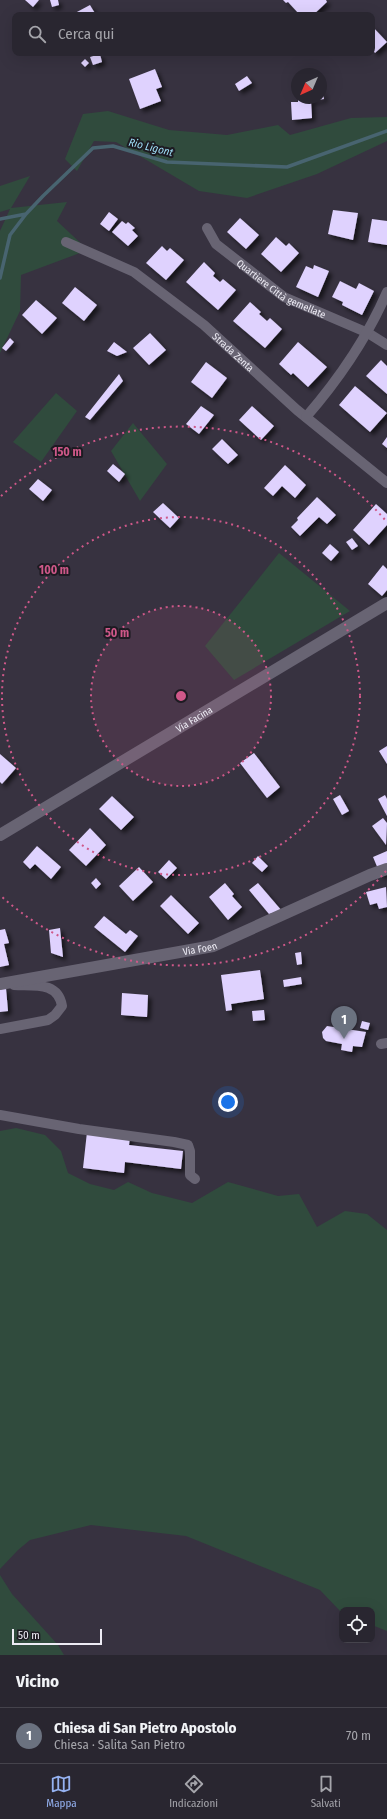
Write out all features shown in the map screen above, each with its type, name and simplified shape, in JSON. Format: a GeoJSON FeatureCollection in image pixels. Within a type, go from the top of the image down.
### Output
{"type":"FeatureCollection","features":[{"type":"Feature","properties":{"kind":"main road","name":"Via Facina"},"geometry":{"type":"LineString","coordinates":[[0,835],[387,603]]}},
{"type":"Feature","properties":{"kind":"main road","name":"Via Foen"},"geometry":{"type":"LineString","coordinates":[[0,984],[213,946],[370,875],[387,869]]}},
{"type":"Feature","properties":{"kind":"street","name":"Quartiere Città gemellate"},"geometry":{"type":"LineString","coordinates":[[207,228],[216,244],[284,298],[368,333],[387,345]]}},
{"type":"Feature","properties":{"kind":"street","name":"Strada Zenta"},"geometry":{"type":"LineString","coordinates":[[66,242],[134,272],[209,328],[306,417],[387,484]]}},
{"type":"Feature","properties":{"kind":"street"},"geometry":{"type":"LineString","coordinates":[[306,417],[337,380],[368,333],[387,292]]}},
{"type":"Feature","properties":{"kind":"street","name":"Via Foen"},"geometry":{"type":"LineString","coordinates":[[0,984],[44,986],[56,992],[60,997],[62,1006],[55,1015],[48,1020],[0,1029]]}},
{"type":"Feature","properties":{"kind":"street"},"geometry":{"type":"LineString","coordinates":[[0,1115],[79,1129],[188,1145],[190,1151],[190,1175],[195,1179]]}},
{"type":"Feature","properties":{"kind":"green space"},"geometry":{"type":"Polygon","coordinates":[[[108,111],[169,130],[227,135],[278,125],[290,135],[351,118],[387,117],[387,141],[317,174],[247,198],[199,191],[116,142],[94,141],[77,171],[65,159],[83,114],[108,111]]]}},
{"type":"Feature","properties":{"kind":"green space"},"geometry":{"type":"Polygon","coordinates":[[[30,176],[11,208],[67,202],[57,221],[88,250],[21,275],[20,311],[0,353],[0,231],[10,209],[0,212],[0,186],[30,176]]]}},
{"type":"Feature","properties":{"kind":"green space"},"geometry":{"type":"Polygon","coordinates":[[[56,393],[77,411],[41,462],[13,442],[56,393]]]}},
{"type":"Feature","properties":{"kind":"green space"},"geometry":{"type":"Polygon","coordinates":[[[133,423],[167,464],[140,501],[111,451],[133,423]]]}},
{"type":"Feature","properties":{"kind":"green space"},"geometry":{"type":"Polygon","coordinates":[[[279,553],[350,611],[234,680],[205,646],[279,553]]]}},
{"type":"Feature","properties":{"kind":"green space"},"geometry":{"type":"Polygon","coordinates":[[[16,1128],[45,1135],[61,1151],[68,1173],[90,1184],[114,1190],[128,1182],[152,1193],[192,1203],[228,1182],[278,1196],[299,1194],[317,1227],[345,1211],[367,1214],[387,1230],[387,1631],[375,1626],[375,1607],[339,1607],[339,1610],[320,1590],[186,1536],[91,1525],[30,1540],[0,1569],[0,1131],[16,1128]]]}},
{"type":"Feature","properties":{"kind":"green space"},"geometry":{"type":"Polygon","coordinates":[[[0,1575],[12,1594],[58,1645],[64,1655],[0,1655],[0,1575]]]}},
{"type":"Feature","properties":{"kind":"building"},"geometry":{"type":"Polygon","coordinates":[[[25,0],[39,0],[33,7],[25,0]]]}},
{"type":"Feature","properties":{"kind":"building"},"geometry":{"type":"Polygon","coordinates":[[[50,0],[58,0],[59,5],[52,7],[50,0]]]}},
{"type":"Feature","properties":{"kind":"building"},"geometry":{"type":"Polygon","coordinates":[[[283,0],[326,0],[327,2],[316,12],[297,12],[288,2],[286,3],[283,0]]]}},
{"type":"Feature","properties":{"kind":"building"},"geometry":{"type":"Polygon","coordinates":[[[90,5],[94,12],[77,12],[90,5]]]}},
{"type":"Feature","properties":{"kind":"building"},"geometry":{"type":"Polygon","coordinates":[[[375,29],[387,42],[375,53],[375,29]]]}},
{"type":"Feature","properties":{"kind":"building"},"geometry":{"type":"Polygon","coordinates":[[[100,56],[102,62],[93,65],[90,57],[100,56]]]}},
{"type":"Feature","properties":{"kind":"building"},"geometry":{"type":"Polygon","coordinates":[[[85,59],[89,63],[85,67],[81,63],[85,59]]]}},
{"type":"Feature","properties":{"kind":"building"},"geometry":{"type":"Polygon","coordinates":[[[155,69],[162,87],[156,89],[161,101],[140,109],[129,79],[155,69]]]}},
{"type":"Feature","properties":{"kind":"building"},"geometry":{"type":"Polygon","coordinates":[[[247,76],[252,83],[239,91],[235,84],[247,76]]]}},
{"type":"Feature","properties":{"kind":"building"},"geometry":{"type":"Polygon","coordinates":[[[291,104],[311,104],[312,118],[292,120],[291,104]]]}},
{"type":"Feature","properties":{"kind":"building"},"geometry":{"type":"Polygon","coordinates":[[[333,210],[358,213],[353,240],[328,234],[333,210]]]}},
{"type":"Feature","properties":{"kind":"building"},"geometry":{"type":"Polygon","coordinates":[[[109,212],[118,219],[109,231],[100,224],[109,212]]]}},
{"type":"Feature","properties":{"kind":"building"},"geometry":{"type":"Polygon","coordinates":[[[240,218],[259,235],[246,249],[227,232],[240,218]]]}},
{"type":"Feature","properties":{"kind":"building"},"geometry":{"type":"Polygon","coordinates":[[[372,219],[387,221],[387,245],[368,242],[372,219]]]}},
{"type":"Feature","properties":{"kind":"building"},"geometry":{"type":"Polygon","coordinates":[[[122,221],[126,224],[128,222],[135,228],[132,230],[138,236],[128,246],[112,232],[122,221]]]}},
{"type":"Feature","properties":{"kind":"building"},"geometry":{"type":"Polygon","coordinates":[[[276,237],[286,246],[289,243],[299,253],[281,272],[261,254],[276,237]]]}},
{"type":"Feature","properties":{"kind":"building"},"geometry":{"type":"Polygon","coordinates":[[[162,246],[167,251],[170,248],[184,260],[166,280],[146,263],[162,246]]]}},
{"type":"Feature","properties":{"kind":"building"},"geometry":{"type":"Polygon","coordinates":[[[204,262],[215,273],[213,276],[220,282],[223,279],[236,290],[218,310],[186,282],[204,262]]]}},
{"type":"Feature","properties":{"kind":"building"},"geometry":{"type":"Polygon","coordinates":[[[314,265],[329,271],[318,297],[296,287],[306,266],[313,269],[314,265]]]}},
{"type":"Feature","properties":{"kind":"building"},"geometry":{"type":"Polygon","coordinates":[[[340,281],[356,289],[359,283],[374,291],[362,315],[342,305],[343,302],[332,297],[340,281]]]}},
{"type":"Feature","properties":{"kind":"building"},"geometry":{"type":"Polygon","coordinates":[[[75,287],[97,305],[84,321],[62,303],[75,287]]]}},
{"type":"Feature","properties":{"kind":"building"},"geometry":{"type":"Polygon","coordinates":[[[36,300],[57,318],[42,334],[22,315],[36,300]]]}},
{"type":"Feature","properties":{"kind":"building"},"geometry":{"type":"Polygon","coordinates":[[[250,302],[261,312],[259,314],[267,321],[270,318],[282,329],[265,348],[233,321],[250,302]]]}},
{"type":"Feature","properties":{"kind":"building"},"geometry":{"type":"Polygon","coordinates":[[[150,333],[166,350],[149,365],[133,348],[150,333]]]}},
{"type":"Feature","properties":{"kind":"building"},"geometry":{"type":"Polygon","coordinates":[[[10,338],[14,342],[6,351],[2,348],[10,338]]]}},
{"type":"Feature","properties":{"kind":"building"},"geometry":{"type":"Polygon","coordinates":[[[114,342],[127,352],[117,356],[107,351],[114,342]]]}},
{"type":"Feature","properties":{"kind":"building"},"geometry":{"type":"Polygon","coordinates":[[[298,342],[327,367],[308,387],[293,373],[291,375],[279,364],[298,342]]]}},
{"type":"Feature","properties":{"kind":"building"},"geometry":{"type":"Polygon","coordinates":[[[381,360],[387,366],[387,394],[366,376],[381,360]]]}},
{"type":"Feature","properties":{"kind":"building"},"geometry":{"type":"Polygon","coordinates":[[[206,362],[227,378],[212,398],[191,382],[206,362]]]}},
{"type":"Feature","properties":{"kind":"building"},"geometry":{"type":"Polygon","coordinates":[[[119,374],[123,381],[90,420],[85,417],[119,374]]]}},
{"type":"Feature","properties":{"kind":"building"},"geometry":{"type":"Polygon","coordinates":[[[355,386],[387,413],[370,432],[339,405],[355,386]]]}},
{"type":"Feature","properties":{"kind":"building"},"geometry":{"type":"Polygon","coordinates":[[[201,406],[214,415],[199,434],[186,424],[201,406]]]}},
{"type":"Feature","properties":{"kind":"building"},"geometry":{"type":"Polygon","coordinates":[[[252,406],[274,426],[261,440],[239,420],[252,406]]]}},
{"type":"Feature","properties":{"kind":"building"},"geometry":{"type":"Polygon","coordinates":[[[387,437],[387,448],[382,444],[387,437]]]}},
{"type":"Feature","properties":{"kind":"building"},"geometry":{"type":"Polygon","coordinates":[[[222,439],[238,455],[228,464],[212,449],[222,439]]]}},
{"type":"Feature","properties":{"kind":"building"},"geometry":{"type":"Polygon","coordinates":[[[113,464],[125,474],[119,482],[107,471],[113,464]]]}},
{"type":"Feature","properties":{"kind":"building"},"geometry":{"type":"Polygon","coordinates":[[[285,465],[306,485],[295,498],[282,486],[273,496],[264,488],[285,465]]]}},
{"type":"Feature","properties":{"kind":"building"},"geometry":{"type":"Polygon","coordinates":[[[38,479],[52,490],[43,501],[29,489],[38,479]]]}},
{"type":"Feature","properties":{"kind":"building"},"geometry":{"type":"Polygon","coordinates":[[[317,497],[336,515],[327,524],[319,517],[300,536],[291,527],[298,520],[297,518],[317,497]]]}},
{"type":"Feature","properties":{"kind":"building"},"geometry":{"type":"Polygon","coordinates":[[[163,503],[179,518],[170,528],[153,512],[163,503]]]}},
{"type":"Feature","properties":{"kind":"building"},"geometry":{"type":"Polygon","coordinates":[[[376,504],[387,514],[387,525],[369,545],[353,530],[376,504]]]}},
{"type":"Feature","properties":{"kind":"building"},"geometry":{"type":"Polygon","coordinates":[[[352,538],[358,546],[352,550],[346,542],[352,538]]]}},
{"type":"Feature","properties":{"kind":"building"},"geometry":{"type":"Polygon","coordinates":[[[330,544],[339,552],[331,561],[322,553],[330,544]]]}},
{"type":"Feature","properties":{"kind":"building"},"geometry":{"type":"Polygon","coordinates":[[[383,565],[387,569],[387,590],[382,596],[368,584],[383,565]]]}},
{"type":"Feature","properties":{"kind":"building"},"geometry":{"type":"Polygon","coordinates":[[[387,746],[387,764],[379,751],[387,746]]]}},
{"type":"Feature","properties":{"kind":"building"},"geometry":{"type":"Polygon","coordinates":[[[254,753],[280,787],[267,798],[240,763],[254,753]]]}},
{"type":"Feature","properties":{"kind":"building"},"geometry":{"type":"Polygon","coordinates":[[[0,754],[16,768],[2,784],[0,782],[0,754]]]}},
{"type":"Feature","properties":{"kind":"building"},"geometry":{"type":"Polygon","coordinates":[[[340,795],[349,811],[342,815],[333,799],[340,795]]]}},
{"type":"Feature","properties":{"kind":"building"},"geometry":{"type":"Polygon","coordinates":[[[385,795],[387,799],[387,816],[378,799],[385,795]]]}},
{"type":"Feature","properties":{"kind":"building"},"geometry":{"type":"Polygon","coordinates":[[[112,796],[134,817],[121,830],[99,809],[112,796]]]}},
{"type":"Feature","properties":{"kind":"building"},"geometry":{"type":"Polygon","coordinates":[[[383,818],[387,823],[386,845],[372,826],[383,818]]]}},
{"type":"Feature","properties":{"kind":"building"},"geometry":{"type":"Polygon","coordinates":[[[90,828],[106,845],[86,866],[69,850],[90,828]]]}},
{"type":"Feature","properties":{"kind":"building"},"geometry":{"type":"Polygon","coordinates":[[[37,846],[61,867],[51,879],[35,864],[30,869],[23,862],[37,846]]]}},
{"type":"Feature","properties":{"kind":"building"},"geometry":{"type":"Polygon","coordinates":[[[387,851],[387,874],[381,876],[373,857],[387,851]]]}},
{"type":"Feature","properties":{"kind":"building"},"geometry":{"type":"Polygon","coordinates":[[[258,856],[268,866],[262,872],[252,863],[258,856]]]}},
{"type":"Feature","properties":{"kind":"building"},"geometry":{"type":"Polygon","coordinates":[[[169,860],[177,868],[166,879],[158,872],[169,860]]]}},
{"type":"Feature","properties":{"kind":"building"},"geometry":{"type":"Polygon","coordinates":[[[139,867],[153,882],[133,901],[119,886],[139,867]]]}},
{"type":"Feature","properties":{"kind":"building"},"geometry":{"type":"Polygon","coordinates":[[[96,878],[101,884],[96,889],[91,883],[96,878]]]}},
{"type":"Feature","properties":{"kind":"building"},"geometry":{"type":"Polygon","coordinates":[[[225,883],[234,894],[232,896],[242,907],[228,920],[209,897],[225,883]]]}},
{"type":"Feature","properties":{"kind":"building"},"geometry":{"type":"Polygon","coordinates":[[[258,883],[282,911],[269,914],[249,890],[258,883]]]}},
{"type":"Feature","properties":{"kind":"building"},"geometry":{"type":"Polygon","coordinates":[[[386,887],[387,907],[379,909],[377,903],[370,905],[366,892],[386,887]]]}},
{"type":"Feature","properties":{"kind":"building"},"geometry":{"type":"Polygon","coordinates":[[[171,895],[199,923],[188,934],[160,906],[171,895]]]}},
{"type":"Feature","properties":{"kind":"building"},"geometry":{"type":"Polygon","coordinates":[[[104,916],[126,934],[130,930],[138,936],[125,952],[94,927],[104,916]]]}},
{"type":"Feature","properties":{"kind":"building"},"geometry":{"type":"Polygon","coordinates":[[[60,928],[63,957],[51,953],[49,930],[60,928]]]}},
{"type":"Feature","properties":{"kind":"building"},"geometry":{"type":"Polygon","coordinates":[[[5,929],[9,943],[4,944],[9,965],[0,967],[0,930],[5,929]]]}},
{"type":"Feature","properties":{"kind":"building"},"geometry":{"type":"Polygon","coordinates":[[[301,952],[302,964],[297,965],[295,953],[301,952]]]}},
{"type":"Feature","properties":{"kind":"building"},"geometry":{"type":"Polygon","coordinates":[[[260,970],[264,999],[231,1004],[232,1010],[226,1011],[221,975],[260,970]]]}},
{"type":"Feature","properties":{"kind":"building"},"geometry":{"type":"Polygon","coordinates":[[[301,977],[302,984],[284,987],[283,980],[301,977]]]}},
{"type":"Feature","properties":{"kind":"building"},"geometry":{"type":"Polygon","coordinates":[[[0,988],[6,988],[8,1011],[0,1012],[0,988]]]}},
{"type":"Feature","properties":{"kind":"building"},"geometry":{"type":"Polygon","coordinates":[[[122,993],[148,995],[147,1017],[121,1015],[122,993]]]}},
{"type":"Feature","properties":{"kind":"building"},"geometry":{"type":"Polygon","coordinates":[[[264,1010],[265,1020],[253,1021],[252,1011],[264,1010]]]}},
{"type":"Feature","properties":{"kind":"building"},"geometry":{"type":"Polygon","coordinates":[[[362,1021],[370,1023],[368,1030],[360,1028],[362,1021]]]}},
{"type":"Feature","properties":{"kind":"building"},"geometry":{"type":"Polygon","coordinates":[[[327,1026],[366,1032],[362,1047],[353,1046],[352,1052],[341,1050],[342,1044],[326,1041],[323,1038],[322,1032],[327,1026]]]}},
{"type":"Feature","properties":{"kind":"building"},"geometry":{"type":"Polygon","coordinates":[[[87,1132],[130,1137],[129,1145],[183,1151],[181,1169],[125,1162],[124,1173],[83,1168],[87,1132]]]}},
{"type":"Feature","properties":{"kind":"waterway","name":"Rio Ligont"},"geometry":{"type":"LineString","coordinates":[[0,278],[10,235],[26,214],[43,196],[93,148],[113,146],[167,162],[287,167],[387,131]]}},
{"type":"Feature","properties":{"kind":"waterway"},"geometry":{"type":"LineString","coordinates":[[0,219],[26,214]]}},
{"type":"Feature","properties":{"kind":"place","name":"Chiesa di San Pietro Apostolo"},"geometry":{"type":"Point","coordinates":[344,1039]}}]}
